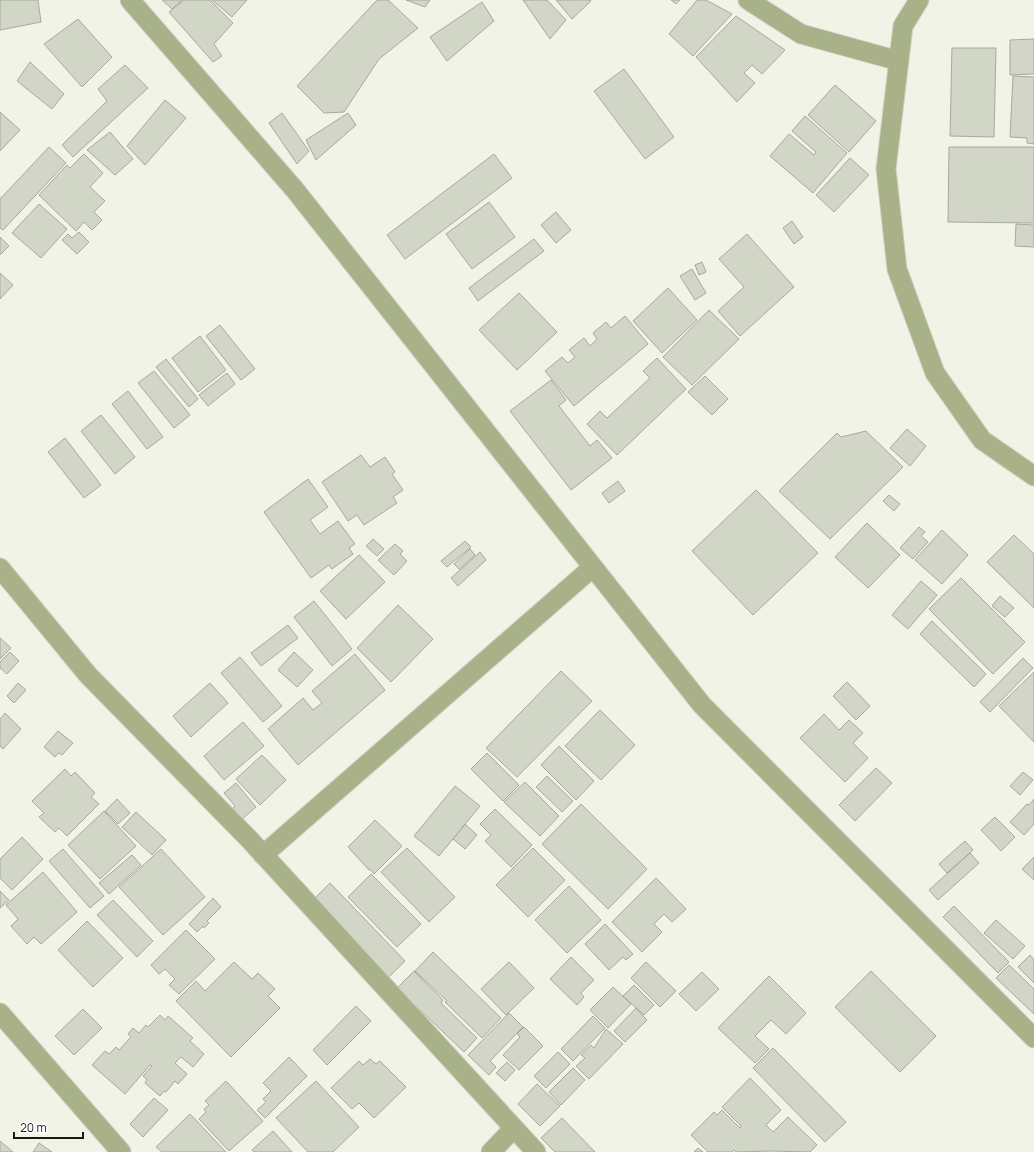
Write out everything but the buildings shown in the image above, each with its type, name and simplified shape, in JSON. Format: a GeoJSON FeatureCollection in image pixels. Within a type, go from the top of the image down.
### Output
{"type":"FeatureCollection","features":[{"type":"Feature","properties":{"kind":"street"},"geometry":{"type":"LineString","coordinates":[[130,0],[295,190],[702,705],[1034,1038]]}},
{"type":"Feature","properties":{"kind":"street"},"geometry":{"type":"LineString","coordinates":[[748,0],[801,34],[899,61]]}},
{"type":"Feature","properties":{"kind":"street"},"geometry":{"type":"LineString","coordinates":[[919,0],[903,26],[886,169],[897,269],[935,373],[982,440],[1034,476]]}},
{"type":"Feature","properties":{"kind":"street"},"geometry":{"type":"LineString","coordinates":[[263,855],[593,567]]}},
{"type":"Feature","properties":{"kind":"street"},"geometry":{"type":"LineString","coordinates":[[0,568],[88,675],[263,855],[536,1152]]}},
{"type":"Feature","properties":{"kind":"street"},"geometry":{"type":"LineString","coordinates":[[0,1013],[121,1152]]}},
{"type":"Feature","properties":{"kind":"street"},"geometry":{"type":"LineString","coordinates":[[491,1152],[514,1128]]}}]}
